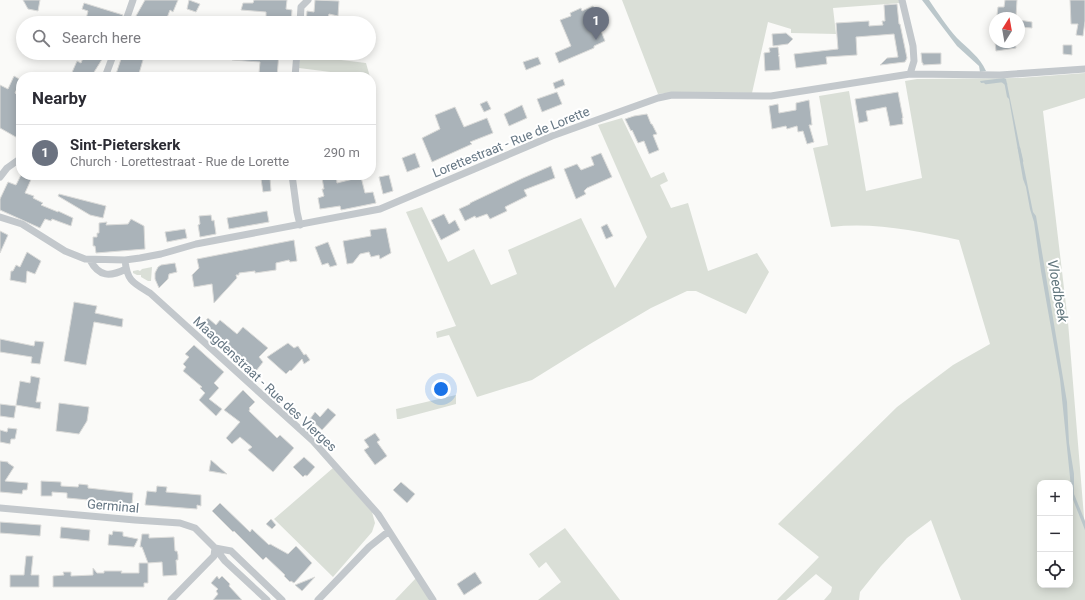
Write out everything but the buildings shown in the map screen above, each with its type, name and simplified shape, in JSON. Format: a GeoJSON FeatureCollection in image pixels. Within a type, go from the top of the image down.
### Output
{"type":"FeatureCollection","features":[{"type":"Feature","properties":{"kind":"street"},"geometry":{"type":"LineString","coordinates":[[127,16],[133,0]]}},
{"type":"Feature","properties":{"kind":"street"},"geometry":{"type":"LineString","coordinates":[[296,0],[301,7],[300,16]]}},
{"type":"Feature","properties":{"kind":"street"},"geometry":{"type":"LineString","coordinates":[[301,7],[308,0]]}},
{"type":"Feature","properties":{"kind":"street"},"geometry":{"type":"LineString","coordinates":[[902,0],[913,46],[914,61],[910,74]]}},
{"type":"Feature","properties":{"kind":"street"},"geometry":{"type":"LineString","coordinates":[[107,72],[111,60]]}},
{"type":"Feature","properties":{"kind":"street"},"geometry":{"type":"LineString","coordinates":[[296,72],[297,60]]}},
{"type":"Feature","properties":{"kind":"street","name":"Lorettestraat - Rue de Lorette"},"geometry":{"type":"LineString","coordinates":[[90,260],[124,260],[161,254],[196,244],[370,212],[387,207],[552,136],[658,98],[672,95],[750,97],[771,96],[910,74],[1000,75],[1085,69]]}},
{"type":"Feature","properties":{"kind":"street"},"geometry":{"type":"LineString","coordinates":[[0,177],[7,168],[16,162]]}},
{"type":"Feature","properties":{"kind":"street"},"geometry":{"type":"LineString","coordinates":[[293,180],[300,225]]}},
{"type":"Feature","properties":{"kind":"street"},"geometry":{"type":"LineString","coordinates":[[0,216],[22,224],[70,254],[90,260],[94,267],[107,275],[116,274],[126,269],[124,260]]}},
{"type":"Feature","properties":{"kind":"street","name":"Maagdenstraat - Rue des Vierges"},"geometry":{"type":"LineString","coordinates":[[126,269],[131,281],[150,293],[313,441],[378,514],[433,600]]}},
{"type":"Feature","properties":{"kind":"street","name":"Germinal"},"geometry":{"type":"LineString","coordinates":[[0,508],[180,523],[194,528],[267,600]]}},
{"type":"Feature","properties":{"kind":"street"},"geometry":{"type":"LineString","coordinates":[[318,600],[369,547],[389,530]]}},
{"type":"Feature","properties":{"kind":"street"},"geometry":{"type":"LineString","coordinates":[[171,600],[214,556],[215,548]]}},
{"type":"Feature","properties":{"kind":"street","name":"Germinal"},"geometry":{"type":"LineString","coordinates":[[215,548],[232,552],[282,600]]}},
{"type":"Feature","properties":{"kind":"shaded area"},"geometry":{"type":"Polygon","coordinates":[[[622,0],[900,0],[901,3],[833,8],[836,34],[791,33],[791,29],[768,22],[752,93],[693,92],[658,94],[622,0]]]}},
{"type":"Feature","properties":{"kind":"shaded area"},"geometry":{"type":"Polygon","coordinates":[[[922,0],[929,0],[957,38],[977,57],[986,71],[980,72],[979,66],[957,46],[922,0]]]}},
{"type":"Feature","properties":{"kind":"shaded area"},"geometry":{"type":"Polygon","coordinates":[[[300,60],[341,60],[366,63],[369,72],[331,72],[299,68],[300,60]]]}},
{"type":"Feature","properties":{"kind":"shaded area"},"geometry":{"type":"Polygon","coordinates":[[[1085,73],[1085,98],[1043,111],[1068,322],[1085,529],[1085,600],[961,600],[931,520],[907,538],[881,566],[860,592],[859,600],[824,600],[831,592],[832,587],[816,574],[786,600],[777,600],[819,557],[778,524],[897,407],[953,365],[990,344],[959,240],[895,228],[863,226],[831,227],[813,148],[828,145],[819,96],[849,91],[866,191],[922,178],[905,81],[917,79],[1019,78],[1085,73]]]}},
{"type":"Feature","properties":{"kind":"shaded area"},"geometry":{"type":"Polygon","coordinates":[[[1006,79],[1033,212],[1036,216],[1067,402],[1069,443],[1074,474],[1074,494],[1085,521],[1085,530],[1073,500],[1073,480],[1070,480],[1060,379],[1034,222],[1023,179],[1009,99],[1007,97],[1004,81],[981,83],[980,81],[1006,79]]]}},
{"type":"Feature","properties":{"kind":"shaded area"},"geometry":{"type":"Polygon","coordinates":[[[622,118],[651,178],[664,172],[668,181],[660,185],[671,208],[688,203],[708,271],[757,253],[769,272],[746,314],[696,291],[687,291],[651,308],[532,380],[477,397],[449,335],[437,338],[436,332],[456,326],[406,212],[422,207],[448,262],[474,249],[491,285],[517,274],[508,250],[581,218],[615,288],[647,237],[598,125],[622,118]]]}},
{"type":"Feature","properties":{"kind":"shaded area"},"geometry":{"type":"Polygon","coordinates":[[[152,267],[151,281],[141,277],[141,275],[133,273],[133,271],[140,271],[142,269],[152,267]]]}},
{"type":"Feature","properties":{"kind":"shaded area"},"geometry":{"type":"Polygon","coordinates":[[[456,395],[456,404],[397,419],[396,409],[456,395]]]}},
{"type":"Feature","properties":{"kind":"shaded area"},"geometry":{"type":"Polygon","coordinates":[[[333,468],[372,512],[375,523],[372,532],[333,577],[274,519],[333,468]]]}},
{"type":"Feature","properties":{"kind":"shaded area"},"geometry":{"type":"Polygon","coordinates":[[[565,528],[620,600],[538,600],[561,582],[546,562],[539,568],[529,554],[565,528]]]}},
{"type":"Feature","properties":{"kind":"shaded area"},"geometry":{"type":"Polygon","coordinates":[[[417,577],[429,600],[395,600],[417,577]]]}},
{"type":"Feature","properties":{"kind":"waterway","name":"Vloedbeek"},"geometry":{"type":"LineString","coordinates":[[985,82],[1002,81],[1006,84]]}},
{"type":"Feature","properties":{"kind":"waterway","name":"Vloedbeek"},"geometry":{"type":"LineString","coordinates":[[1019,148],[1022,161]]}},
{"type":"Feature","properties":{"kind":"place","name":"Sint-Pieterskerk"},"geometry":{"type":"Point","coordinates":[596,40]}}]}
